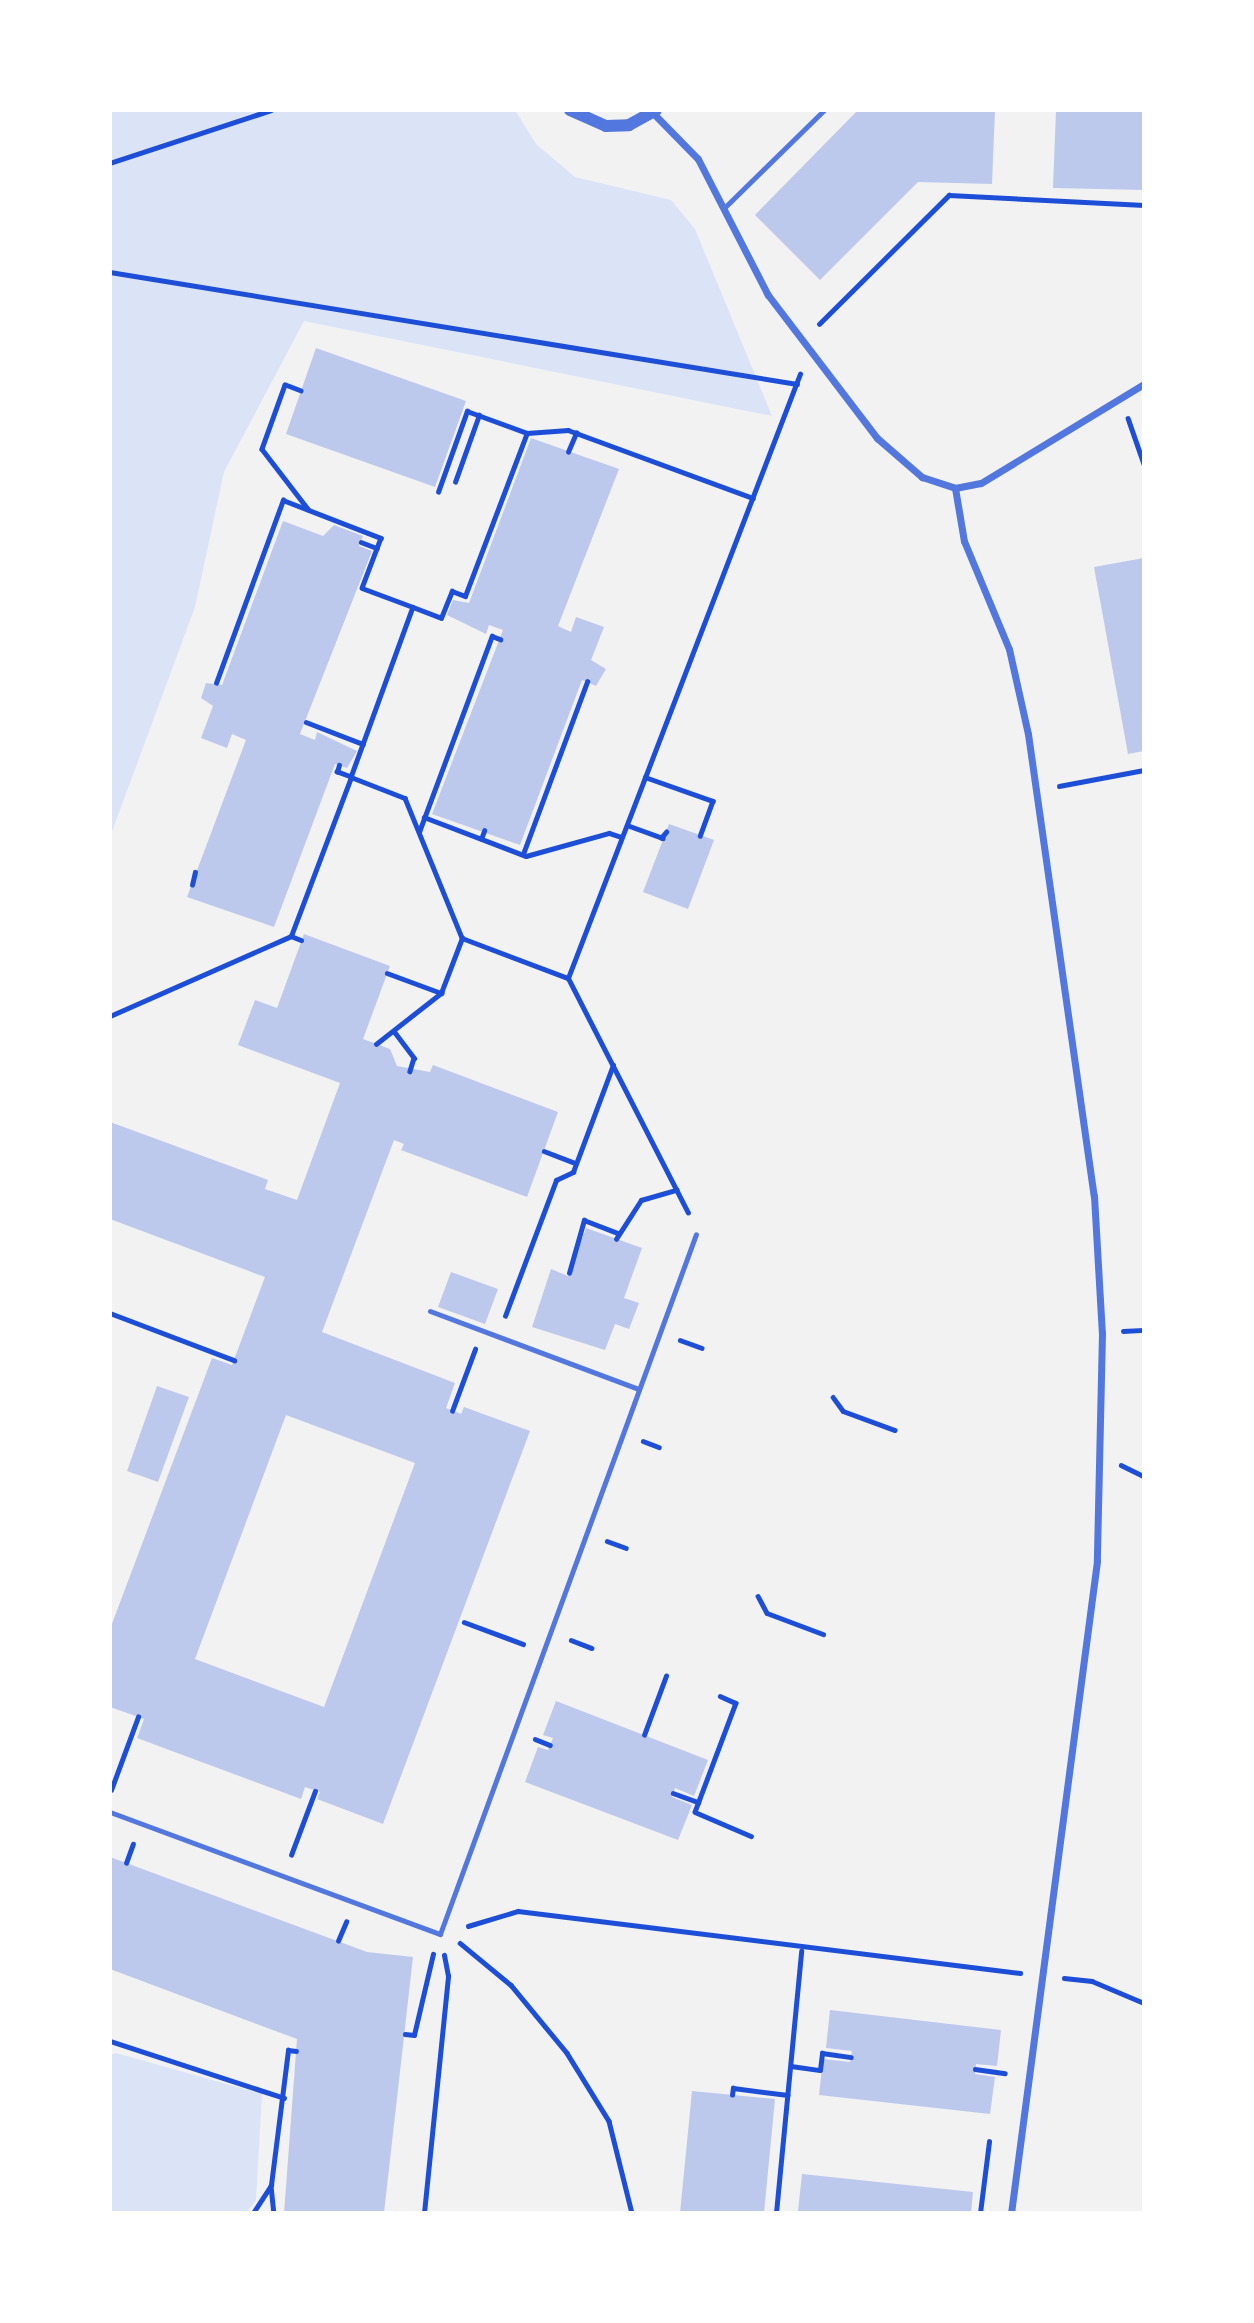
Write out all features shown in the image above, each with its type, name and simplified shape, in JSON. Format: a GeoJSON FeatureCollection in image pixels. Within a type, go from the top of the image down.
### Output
{"type":"FeatureCollection","features":[{"type":"Feature","properties":{"kind":"street"},"geometry":{"type":"LineString","coordinates":[[570,110],[606,126],[654,112],[698,159],[768,295],[877,439],[922,477],[955,488],[981,483],[1120,394],[1144,384]]}},
{"type":"Feature","properties":{"kind":"street"},"geometry":{"type":"LineString","coordinates":[[955,488],[964,541],[1009,649],[1036,790],[1094,1196],[1102,1333],[1097,1561],[1045,1977],[1011,2213]]}},
{"type":"Feature","properties":{"kind":"lane"},"geometry":{"type":"LineString","coordinates":[[723,208],[824,110]]}},
{"type":"Feature","properties":{"kind":"lane"},"geometry":{"type":"LineString","coordinates":[[110,1812],[440,1934],[696,1234]]}},
{"type":"Feature","properties":{"kind":"lane"},"geometry":{"type":"LineString","coordinates":[[430,1311],[639,1389]]}},
{"type":"Feature","properties":{"kind":"path"},"geometry":{"type":"LineString","coordinates":[[110,163],[271,110]]}},
{"type":"Feature","properties":{"kind":"path"},"geometry":{"type":"LineString","coordinates":[[803,340],[948,195],[1144,205]]}},
{"type":"Feature","properties":{"kind":"path"},"geometry":{"type":"LineString","coordinates":[[110,272],[797,384]]}},
{"type":"Feature","properties":{"kind":"path"},"geometry":{"type":"LineString","coordinates":[[568,978],[810,349]]}},
{"type":"Feature","properties":{"kind":"path"},"geometry":{"type":"LineString","coordinates":[[301,391],[285,385],[262,449],[309,510]]}},
{"type":"Feature","properties":{"kind":"path"},"geometry":{"type":"LineString","coordinates":[[1120,394],[1144,464]]}},
{"type":"Feature","properties":{"kind":"path"},"geometry":{"type":"LineString","coordinates":[[438,492],[452,445],[467,411],[527,433],[576,433],[752,498]]}},
{"type":"Feature","properties":{"kind":"path"},"geometry":{"type":"LineString","coordinates":[[455,482],[479,415]]}},
{"type":"Feature","properties":{"kind":"path"},"geometry":{"type":"LineString","coordinates":[[216,683],[283,500],[381,538],[362,588],[441,618],[452,592],[464,599],[527,433]]}},
{"type":"Feature","properties":{"kind":"path"},"geometry":{"type":"LineString","coordinates":[[568,452],[576,433]]}},
{"type":"Feature","properties":{"kind":"path"},"geometry":{"type":"LineString","coordinates":[[361,542],[377,548]]}},
{"type":"Feature","properties":{"kind":"path"},"geometry":{"type":"LineString","coordinates":[[110,1016],[291,936],[413,607]]}},
{"type":"Feature","properties":{"kind":"path"},"geometry":{"type":"LineString","coordinates":[[419,832],[492,636],[500,639]]}},
{"type":"Feature","properties":{"kind":"path"},"geometry":{"type":"LineString","coordinates":[[523,854],[587,682]]}},
{"type":"Feature","properties":{"kind":"path"},"geometry":{"type":"LineString","coordinates":[[306,722],[363,744]]}},
{"type":"Feature","properties":{"kind":"path"},"geometry":{"type":"LineString","coordinates":[[339,765],[337,772],[405,798],[462,938],[441,993],[376,1044]]}},
{"type":"Feature","properties":{"kind":"path"},"geometry":{"type":"LineString","coordinates":[[1036,790],[1144,771]]}},
{"type":"Feature","properties":{"kind":"path"},"geometry":{"type":"LineString","coordinates":[[645,777],[713,801],[700,836]]}},
{"type":"Feature","properties":{"kind":"path"},"geometry":{"type":"LineString","coordinates":[[424,817],[523,854],[610,833],[621,837]]}},
{"type":"Feature","properties":{"kind":"path"},"geometry":{"type":"LineString","coordinates":[[627,825],[662,838],[666,832]]}},
{"type":"Feature","properties":{"kind":"path"},"geometry":{"type":"LineString","coordinates":[[481,839],[484,831]]}},
{"type":"Feature","properties":{"kind":"path"},"geometry":{"type":"LineString","coordinates":[[192,885],[195,872]]}},
{"type":"Feature","properties":{"kind":"path"},"geometry":{"type":"LineString","coordinates":[[291,936],[301,940]]}},
{"type":"Feature","properties":{"kind":"path"},"geometry":{"type":"LineString","coordinates":[[462,938],[568,978],[677,1190],[696,1234]]}},
{"type":"Feature","properties":{"kind":"path"},"geometry":{"type":"LineString","coordinates":[[387,973],[441,993]]}},
{"type":"Feature","properties":{"kind":"path"},"geometry":{"type":"LineString","coordinates":[[394,1031],[414,1058],[410,1070]]}},
{"type":"Feature","properties":{"kind":"path"},"geometry":{"type":"LineString","coordinates":[[497,1336],[556,1180],[576,1163],[613,1065]]}},
{"type":"Feature","properties":{"kind":"path"},"geometry":{"type":"LineString","coordinates":[[544,1151],[576,1163]]}},
{"type":"Feature","properties":{"kind":"path"},"geometry":{"type":"LineString","coordinates":[[569,1273],[584,1220],[617,1236],[642,1200],[677,1190]]}},
{"type":"Feature","properties":{"kind":"path"},"geometry":{"type":"LineString","coordinates":[[110,1313],[234,1360]]}},
{"type":"Feature","properties":{"kind":"path"},"geometry":{"type":"LineString","coordinates":[[452,1411],[482,1331]]}},
{"type":"Feature","properties":{"kind":"path"},"geometry":{"type":"LineString","coordinates":[[833,1397],[843,1411],[895,1430]]}},
{"type":"Feature","properties":{"kind":"path"},"geometry":{"type":"LineString","coordinates":[[758,1596],[767,1613],[823,1634]]}},
{"type":"Feature","properties":{"kind":"path"},"geometry":{"type":"LineString","coordinates":[[464,1622],[543,1652]]}},
{"type":"Feature","properties":{"kind":"path"},"geometry":{"type":"LineString","coordinates":[[644,1735],[666,1676]]}},
{"type":"Feature","properties":{"kind":"path"},"geometry":{"type":"LineString","coordinates":[[720,1696],[736,1703],[695,1812],[751,1836]]}},
{"type":"Feature","properties":{"kind":"path"},"geometry":{"type":"LineString","coordinates":[[110,1791],[138,1717]]}},
{"type":"Feature","properties":{"kind":"path"},"geometry":{"type":"LineString","coordinates":[[529,1737],[550,1745]]}},
{"type":"Feature","properties":{"kind":"path"},"geometry":{"type":"LineString","coordinates":[[284,1876],[315,1791]]}},
{"type":"Feature","properties":{"kind":"path"},"geometry":{"type":"LineString","coordinates":[[673,1793],[698,1802]]}},
{"type":"Feature","properties":{"kind":"path"},"geometry":{"type":"LineString","coordinates":[[440,1934],[518,1911],[802,1951],[1092,1981],[1144,2003]]}},
{"type":"Feature","properties":{"kind":"path"},"geometry":{"type":"LineString","coordinates":[[405,2034],[414,2035],[420,1991],[440,1934]]}},
{"type":"Feature","properties":{"kind":"path"},"geometry":{"type":"LineString","coordinates":[[440,1934],[478,1952],[567,2053],[609,2121],[632,2213]]}},
{"type":"Feature","properties":{"kind":"path"},"geometry":{"type":"LineString","coordinates":[[776,2213],[802,1951]]}},
{"type":"Feature","properties":{"kind":"path"},"geometry":{"type":"LineString","coordinates":[[424,2213],[448,1976]]}},
{"type":"Feature","properties":{"kind":"path"},"geometry":{"type":"LineString","coordinates":[[110,2041],[284,2098]]}},
{"type":"Feature","properties":{"kind":"path"},"geometry":{"type":"LineString","coordinates":[[274,2213],[271,2185],[288,2050],[296,2051]]}},
{"type":"Feature","properties":{"kind":"path"},"geometry":{"type":"LineString","coordinates":[[791,2067],[820,2070],[822,2053],[851,2057]]}},
{"type":"Feature","properties":{"kind":"path"},"geometry":{"type":"LineString","coordinates":[[975,2069],[1005,2073],[1004,2084]]}},
{"type":"Feature","properties":{"kind":"path"},"geometry":{"type":"LineString","coordinates":[[732,2095],[733,2088],[788,2095]]}},
{"type":"Feature","properties":{"kind":"path"},"geometry":{"type":"LineString","coordinates":[[997,2143],[998,2131]]}},
{"type":"Feature","properties":{"kind":"path"},"geometry":{"type":"LineString","coordinates":[[981,2213],[989,2142]]}},
{"type":"Feature","properties":{"kind":"path"},"geometry":{"type":"LineString","coordinates":[[253,2213],[271,2185]]}},
{"type":"Feature","properties":{"kind":"shaded area"},"geometry":{"type":"Polygon","coordinates":[[[110,110],[515,110],[536,144],[575,177],[671,200],[695,229],[772,416],[304,321],[224,472],[195,607],[110,837],[110,110]]]}},
{"type":"Feature","properties":{"kind":"shaded area"},"geometry":{"type":"Polygon","coordinates":[[[116,2053],[262,2094],[256,2200],[246,2213],[110,2213],[110,2055],[116,2053]]]}},
{"type":"Feature","properties":{"kind":"building"},"geometry":{"type":"Polygon","coordinates":[[[858,110],[995,110],[992,184],[918,182],[820,280],[755,215],[858,110]]]}},
{"type":"Feature","properties":{"kind":"building"},"geometry":{"type":"Polygon","coordinates":[[[1056,110],[1144,110],[1144,190],[1053,188],[1056,110]]]}},
{"type":"Feature","properties":{"kind":"building"},"geometry":{"type":"Polygon","coordinates":[[[316,348],[466,401],[435,487],[286,434],[316,348]]]}},
{"type":"Feature","properties":{"kind":"building"},"geometry":{"type":"Polygon","coordinates":[[[531,438],[619,469],[558,626],[571,632],[576,617],[604,627],[591,660],[606,669],[596,686],[582,680],[520,845],[432,814],[503,630],[489,625],[486,634],[447,615],[453,600],[469,603],[531,438]]]}},
{"type":"Feature","properties":{"kind":"building"},"geometry":{"type":"Polygon","coordinates":[[[283,521],[323,536],[334,525],[363,536],[359,546],[372,551],[300,734],[315,740],[317,732],[357,751],[347,768],[335,764],[274,927],[187,897],[246,740],[232,734],[227,748],[201,738],[213,706],[201,698],[206,683],[222,685],[283,521]]]}},
{"type":"Feature","properties":{"kind":"building"},"geometry":{"type":"Polygon","coordinates":[[[1144,558],[1144,751],[1128,754],[1094,567],[1144,558]]]}},
{"type":"Feature","properties":{"kind":"building"},"geometry":{"type":"Polygon","coordinates":[[[669,824],[714,840],[688,909],[643,892],[669,824]]]}},
{"type":"Feature","properties":{"kind":"building"},"geometry":{"type":"Polygon","coordinates":[[[304,934],[390,966],[363,1039],[390,1049],[397,1066],[430,1072],[433,1065],[558,1112],[527,1197],[401,1150],[404,1144],[394,1140],[322,1332],[455,1383],[446,1408],[461,1414],[464,1407],[530,1431],[383,1824],[317,1799],[320,1792],[305,1787],[301,1799],[137,1738],[144,1719],[110,1707],[110,1629],[212,1358],[232,1365],[265,1277],[110,1219],[110,1122],[268,1180],[265,1189],[297,1200],[340,1083],[238,1045],[255,1000],[277,1008],[304,934]],[[286,1415],[195,1659],[324,1707],[415,1463],[286,1415]]]}},
{"type":"Feature","properties":{"kind":"building"},"geometry":{"type":"Polygon","coordinates":[[[586,1228],[642,1248],[624,1298],[639,1303],[629,1329],[615,1324],[605,1350],[532,1327],[551,1269],[568,1276],[586,1228]]]}},
{"type":"Feature","properties":{"kind":"building"},"geometry":{"type":"Polygon","coordinates":[[[451,1272],[498,1289],[485,1324],[438,1307],[451,1272]]]}},
{"type":"Feature","properties":{"kind":"building"},"geometry":{"type":"Polygon","coordinates":[[[157,1386],[189,1397],[158,1482],[127,1471],[157,1386]]]}},
{"type":"Feature","properties":{"kind":"building"},"geometry":{"type":"Polygon","coordinates":[[[556,1701],[708,1760],[694,1796],[675,1788],[672,1797],[692,1805],[678,1840],[525,1782],[538,1747],[548,1750],[553,1738],[543,1735],[556,1701]]]}},
{"type":"Feature","properties":{"kind":"building"},"geometry":{"type":"Polygon","coordinates":[[[110,1857],[367,1952],[413,1957],[384,2213],[284,2213],[297,2039],[110,1969],[110,1857]]]}},
{"type":"Feature","properties":{"kind":"building"},"geometry":{"type":"Polygon","coordinates":[[[830,2010],[1001,2030],[997,2066],[976,2064],[975,2074],[995,2077],[990,2114],[819,2095],[823,2059],[850,2062],[852,2051],[826,2048],[830,2010]]]}},
{"type":"Feature","properties":{"kind":"building"},"geometry":{"type":"Polygon","coordinates":[[[692,2091],[775,2099],[764,2213],[680,2213],[692,2091]]]}},
{"type":"Feature","properties":{"kind":"building"},"geometry":{"type":"Polygon","coordinates":[[[802,2174],[973,2192],[971,2213],[798,2211],[802,2174]]]}}]}
